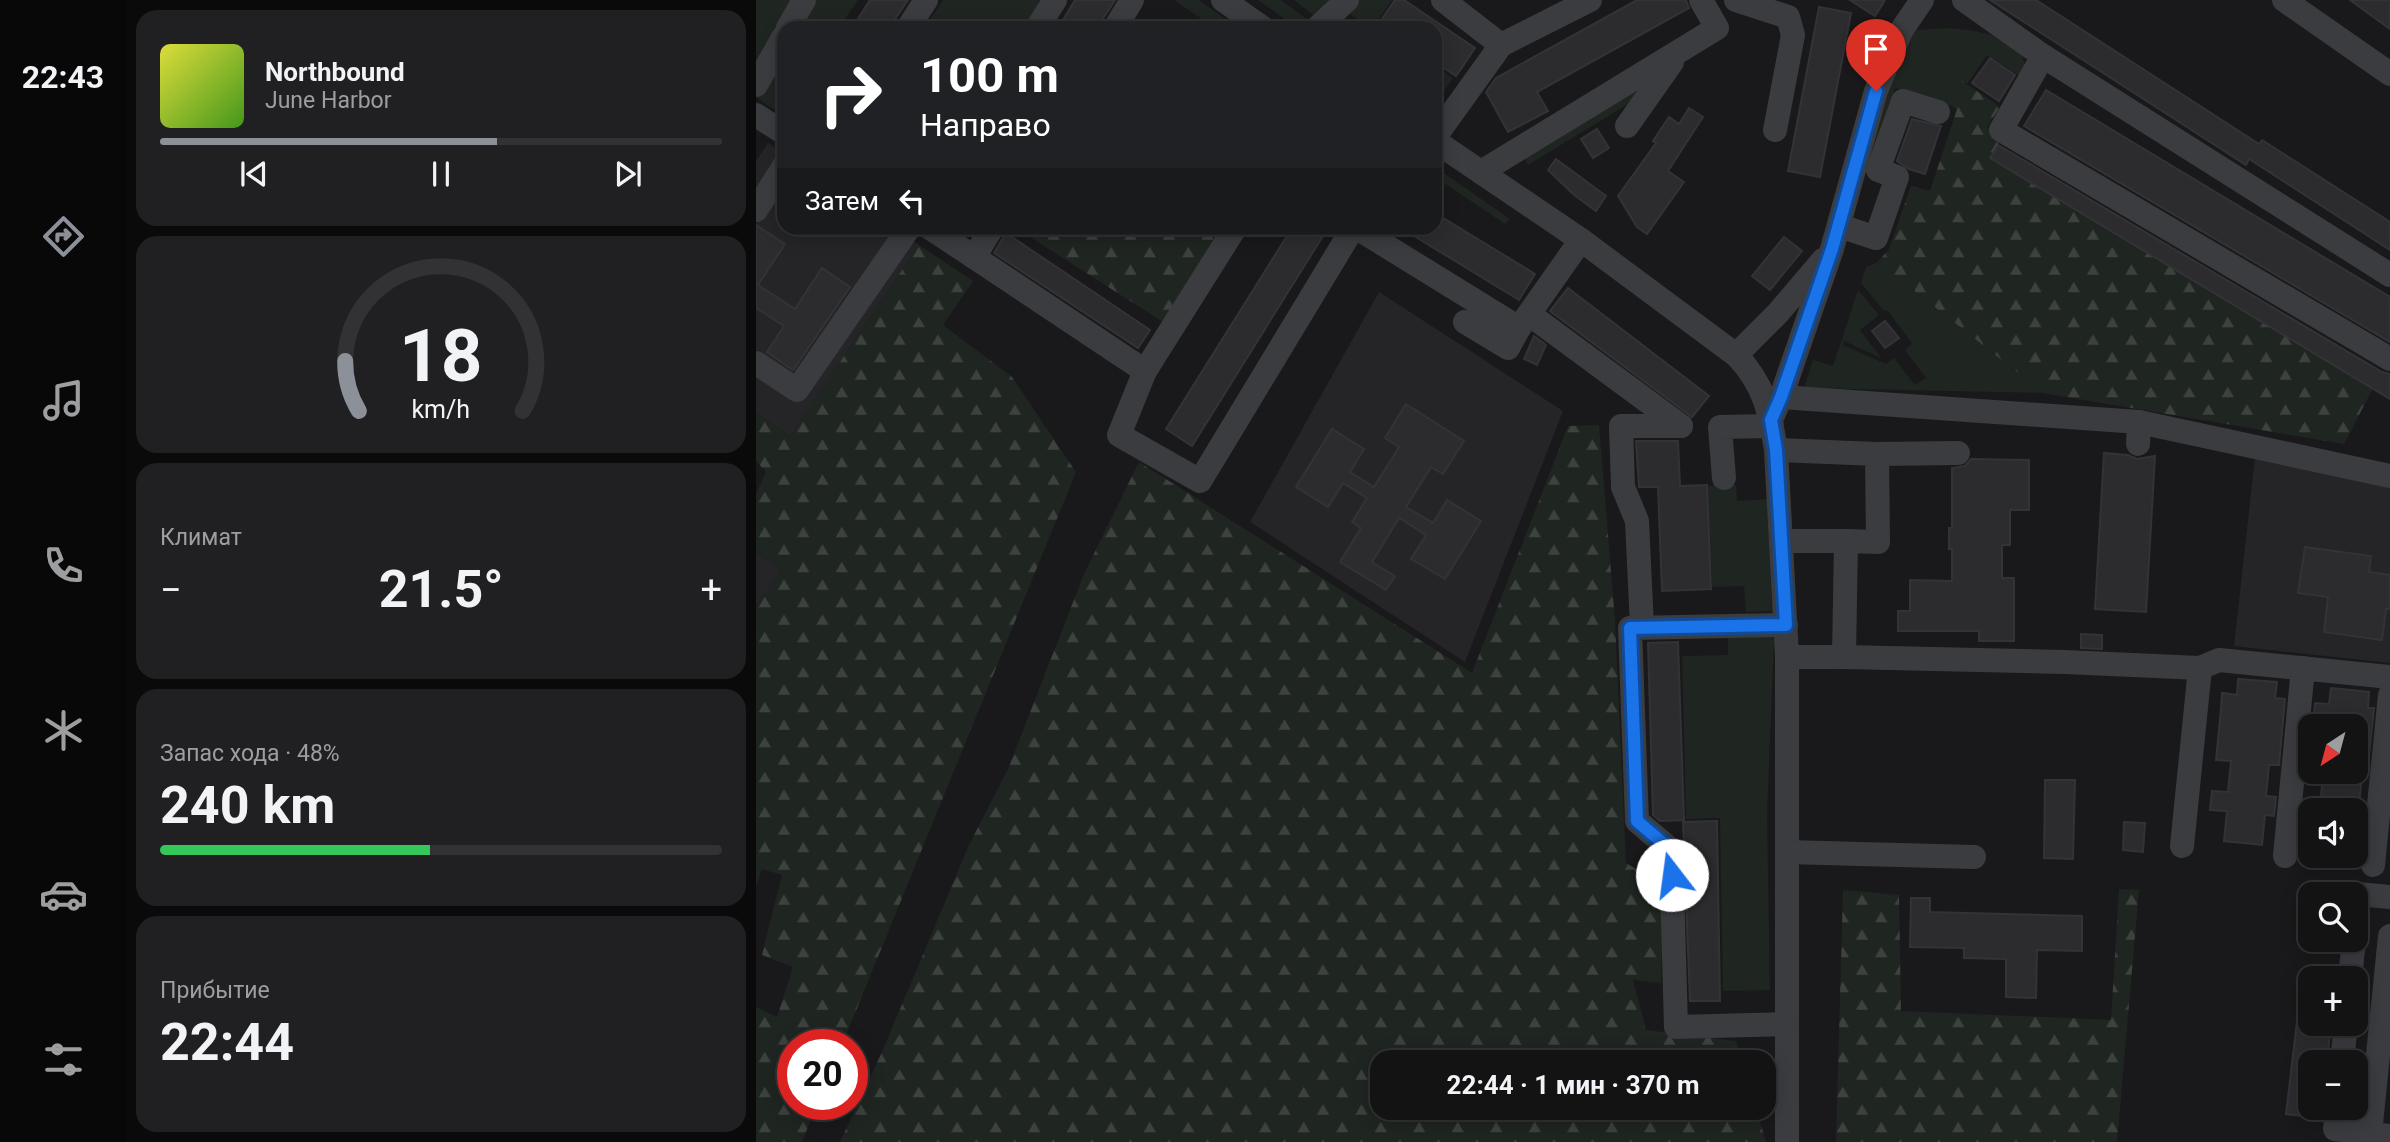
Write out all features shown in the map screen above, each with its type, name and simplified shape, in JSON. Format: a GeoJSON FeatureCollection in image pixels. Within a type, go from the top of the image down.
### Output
{"type":"FeatureCollection","features":[{"type":"Feature","properties":{"kind":"street"},"geometry":{"type":"LineString","coordinates":[[792,21],[804,0]]}},
{"type":"Feature","properties":{"kind":"street"},"geometry":{"type":"LineString","coordinates":[[912,21],[926,0]]}},
{"type":"Feature","properties":{"kind":"street"},"geometry":{"type":"LineString","coordinates":[[1042,21],[1055,0]]}},
{"type":"Feature","properties":{"kind":"street"},"geometry":{"type":"LineString","coordinates":[[1119,21],[1132,0]]}},
{"type":"Feature","properties":{"kind":"street"},"geometry":{"type":"LineString","coordinates":[[1223,0],[1253,21]]}},
{"type":"Feature","properties":{"kind":"street"},"geometry":{"type":"LineString","coordinates":[[1324,21],[1347,0]]}},
{"type":"Feature","properties":{"kind":"street"},"geometry":{"type":"LineString","coordinates":[[1443,0],[1501,45]]}},
{"type":"Feature","properties":{"kind":"street"},"geometry":{"type":"LineString","coordinates":[[1442,129],[1501,45],[1590,0]]}},
{"type":"Feature","properties":{"kind":"street"},"geometry":{"type":"LineString","coordinates":[[1481,172],[1717,28],[1701,0]]}},
{"type":"Feature","properties":{"kind":"street"},"geometry":{"type":"LineString","coordinates":[[1736,0],[1788,17],[1793,35],[1775,130]]}},
{"type":"Feature","properties":{"kind":"street"},"geometry":{"type":"LineString","coordinates":[[1773,432],[1781,397],[1836,237],[1876,91],[1901,31],[1922,0]]}},
{"type":"Feature","properties":{"kind":"street"},"geometry":{"type":"LineString","coordinates":[[1964,0],[2043,56],[2390,275]]}},
{"type":"Feature","properties":{"kind":"street"},"geometry":{"type":"LineString","coordinates":[[2284,0],[2390,74]]}},
{"type":"Feature","properties":{"kind":"street"},"geometry":{"type":"LineString","coordinates":[[756,85],[777,48]]}},
{"type":"Feature","properties":{"kind":"street"},"geometry":{"type":"LineString","coordinates":[[1627,126],[1678,52]]}},
{"type":"Feature","properties":{"kind":"street"},"geometry":{"type":"LineString","coordinates":[[2043,56],[2001,130],[2390,359]]}},
{"type":"Feature","properties":{"kind":"street"},"geometry":{"type":"LineString","coordinates":[[1836,237],[1875,238],[1897,177],[1878,170],[1903,101],[1938,112]]}},
{"type":"Feature","properties":{"kind":"street"},"geometry":{"type":"LineString","coordinates":[[756,115],[777,128]]}},
{"type":"Feature","properties":{"kind":"street"},"geometry":{"type":"LineString","coordinates":[[1442,144],[1581,240],[1736,355],[1760,386],[1773,432],[1786,625],[1787,1142]]}},
{"type":"Feature","properties":{"kind":"street"},"geometry":{"type":"LineString","coordinates":[[756,210],[777,177]]}},
{"type":"Feature","properties":{"kind":"street"},"geometry":{"type":"LineString","coordinates":[[756,363],[797,390],[904,235]]}},
{"type":"Feature","properties":{"kind":"street"},"geometry":{"type":"LineString","coordinates":[[941,235],[1145,371]]}},
{"type":"Feature","properties":{"kind":"street"},"geometry":{"type":"LineString","coordinates":[[974,257],[988,235]]}},
{"type":"Feature","properties":{"kind":"street"},"geometry":{"type":"LineString","coordinates":[[1231,235],[1145,371],[1119,435],[1200,481],[1351,235]]}},
{"type":"Feature","properties":{"kind":"street"},"geometry":{"type":"LineString","coordinates":[[1368,235],[1524,321],[1681,426],[1621,426],[1623,487],[1637,521],[1642,627]]}},
{"type":"Feature","properties":{"kind":"street"},"geometry":{"type":"LineString","coordinates":[[1736,355],[1777,313],[1836,237]]}},
{"type":"Feature","properties":{"kind":"street"},"geometry":{"type":"LineString","coordinates":[[1465,322],[1508,348],[1581,240]]}},
{"type":"Feature","properties":{"kind":"street"},"geometry":{"type":"LineString","coordinates":[[1781,397],[2138,433],[2390,476]]}},
{"type":"Feature","properties":{"kind":"street"},"geometry":{"type":"LineString","coordinates":[[1724,478],[1720,427],[1773,432],[1877,454],[1958,453]]}},
{"type":"Feature","properties":{"kind":"street"},"geometry":{"type":"LineString","coordinates":[[1781,541],[1878,542],[1877,454]]}},
{"type":"Feature","properties":{"kind":"street"},"geometry":{"type":"LineString","coordinates":[[1844,657],[1846,541]]}},
{"type":"Feature","properties":{"kind":"street"},"geometry":{"type":"LineString","coordinates":[[1786,625],[1630,628],[1637,821],[1671,850],[1676,1027],[1787,1024]]}},
{"type":"Feature","properties":{"kind":"street"},"geometry":{"type":"LineString","coordinates":[[1787,657],[2064,662],[2200,668],[2219,660],[2390,677]]}},
{"type":"Feature","properties":{"kind":"street"},"geometry":{"type":"LineString","coordinates":[[2182,846],[2200,668]]}},
{"type":"Feature","properties":{"kind":"street"},"geometry":{"type":"LineString","coordinates":[[2285,856],[2304,668]]}},
{"type":"Feature","properties":{"kind":"street"},"geometry":{"type":"LineString","coordinates":[[2373,865],[2390,695]]}},
{"type":"Feature","properties":{"kind":"street"},"geometry":{"type":"LineString","coordinates":[[1787,852],[1974,858]]}},
{"type":"Feature","properties":{"kind":"street"},"geometry":{"type":"LineString","coordinates":[[2368,895],[2390,897]]}},
{"type":"Feature","properties":{"kind":"street"},"geometry":{"type":"LineString","coordinates":[[2336,1120],[2335,1129],[2380,1135],[2390,936]]}},
{"type":"Feature","properties":{"kind":"shaded area"},"geometry":{"type":"Polygon","coordinates":[[[768,143],[777,149],[777,235],[904,235],[919,245],[790,436],[756,413],[756,161],[768,143]]]}},
{"type":"Feature","properties":{"kind":"shaded area"},"geometry":{"type":"Polygon","coordinates":[[[1379,292],[1563,411],[1465,662],[1250,522],[1379,292]]]}},
{"type":"Feature","properties":{"kind":"shaded area"},"geometry":{"type":"Polygon","coordinates":[[[2255,457],[2390,484],[2390,663],[2234,646],[2255,457]]]}},
{"type":"Feature","properties":{"kind":"shaded area"},"geometry":{"type":"Polygon","coordinates":[[[756,552],[781,571],[756,606],[756,552]]]}},
{"type":"Feature","properties":{"kind":"green space"},"geometry":{"type":"Polygon","coordinates":[[[756,0],[858,0],[844,21],[777,21],[777,112],[756,97],[756,0]]]}},
{"type":"Feature","properties":{"kind":"green space"},"geometry":{"type":"Polygon","coordinates":[[[943,0],[1044,0],[1030,21],[929,21],[943,0]]]}},
{"type":"Feature","properties":{"kind":"green space"},"geometry":{"type":"Polygon","coordinates":[[[1174,0],[1199,0],[1228,21],[1205,21],[1174,0]]]}},
{"type":"Feature","properties":{"kind":"green space"},"geometry":{"type":"Polygon","coordinates":[[[1258,0],[1281,0],[1307,19],[1287,21],[1258,0]]]}},
{"type":"Feature","properties":{"kind":"green space"},"geometry":{"type":"Polygon","coordinates":[[[1294,0],[1336,0],[1317,18],[1294,0]]]}},
{"type":"Feature","properties":{"kind":"green space"},"geometry":{"type":"Polygon","coordinates":[[[1354,0],[1392,0],[1377,21],[1360,21],[1346,11],[1354,0]]]}},
{"type":"Feature","properties":{"kind":"green space"},"geometry":{"type":"Polygon","coordinates":[[[1947,28],[1987,34],[2013,44],[2021,53],[2024,63],[2021,77],[1987,55],[1967,84],[1962,81],[1951,106],[1895,88],[1875,150],[1868,147],[1908,38],[1917,30],[1947,28]]]}},
{"type":"Feature","properties":{"kind":"green space"},"geometry":{"type":"Polygon","coordinates":[[[1442,70],[1453,78],[1442,94],[1442,70]]]}},
{"type":"Feature","properties":{"kind":"green space"},"geometry":{"type":"Polygon","coordinates":[[[1962,81],[2000,107],[1987,127],[2003,138],[1990,159],[2373,388],[2344,444],[2043,393],[1878,262],[1889,249],[1911,186],[1930,191],[1957,109],[1951,106],[1962,81]]]}},
{"type":"Feature","properties":{"kind":"green space"},"geometry":{"type":"Polygon","coordinates":[[[1631,87],[1638,98],[1528,165],[1522,154],[1631,87]]]}},
{"type":"Feature","properties":{"kind":"green space"},"geometry":{"type":"Polygon","coordinates":[[[1442,172],[1510,219],[1505,224],[1442,182],[1442,172]]]}},
{"type":"Feature","properties":{"kind":"green space"},"geometry":{"type":"Polygon","coordinates":[[[1027,235],[1219,235],[1163,322],[1027,235]]]}},
{"type":"Feature","properties":{"kind":"green space"},"geometry":{"type":"Polygon","coordinates":[[[919,245],[973,281],[943,325],[1012,377],[1076,472],[849,1029],[777,1029],[777,1120],[811,1120],[802,1142],[756,1142],[756,1007],[777,1017],[793,967],[762,955],[782,875],[762,869],[756,886],[756,606],[781,571],[756,552],[756,494],[766,472],[756,461],[756,413],[790,436],[919,245]]]}},
{"type":"Feature","properties":{"kind":"green space"},"geometry":{"type":"Polygon","coordinates":[[[1878,262],[2043,393],[1804,388],[1813,360],[1833,366],[1858,290],[1879,315],[1860,330],[1881,358],[1844,341],[1843,345],[1886,364],[1894,358],[1915,385],[1926,378],[1905,350],[1912,343],[1887,310],[1884,311],[1861,283],[1866,267],[1878,262]]]}},
{"type":"Feature","properties":{"kind":"green space"},"geometry":{"type":"Polygon","coordinates":[[[1599,425],[1615,620],[1626,863],[1663,885],[1661,983],[1633,980],[1646,1030],[1736,1041],[1739,1050],[1370,1050],[1370,1120],[1760,1120],[1766,1142],[840,1142],[850,1120],[868,1120],[868,1082],[969,845],[1008,769],[1084,574],[1139,462],[1472,673],[1568,426],[1599,425]]]}},
{"type":"Feature","properties":{"kind":"green space"},"geometry":{"type":"Polygon","coordinates":[[[1736,485],[1737,501],[1767,499],[1772,611],[1746,612],[1744,586],[1712,587],[1708,486],[1736,485]]]}},
{"type":"Feature","properties":{"kind":"green space"},"geometry":{"type":"Polygon","coordinates":[[[1728,631],[1770,635],[1774,640],[1767,815],[1770,990],[1723,991],[1720,818],[1686,819],[1682,656],[1728,655],[1728,631]]]}},
{"type":"Feature","properties":{"kind":"green space"},"geometry":{"type":"Polygon","coordinates":[[[2119,889],[2139,890],[2117,1142],[1836,1142],[1843,890],[1899,895],[1901,1011],[2111,1020],[2119,889]]]}},
{"type":"Feature","properties":{"kind":"building"},"geometry":{"type":"Polygon","coordinates":[[[870,0],[908,0],[894,21],[856,21],[870,0]]]}},
{"type":"Feature","properties":{"kind":"building"},"geometry":{"type":"Polygon","coordinates":[[[1075,0],[1115,0],[1102,21],[1062,21],[1075,0]]]}},
{"type":"Feature","properties":{"kind":"building"},"geometry":{"type":"Polygon","coordinates":[[[1395,0],[1404,0],[1435,21],[1380,21],[1395,0]]]}},
{"type":"Feature","properties":{"kind":"building"},"geometry":{"type":"Polygon","coordinates":[[[1637,0],[1686,0],[1689,8],[1537,92],[1548,111],[1508,132],[1486,92],[1496,78],[1637,0]]]}},
{"type":"Feature","properties":{"kind":"building"},"geometry":{"type":"Polygon","coordinates":[[[1850,0],[1885,0],[1875,16],[1850,0]]]}},
{"type":"Feature","properties":{"kind":"building"},"geometry":{"type":"Polygon","coordinates":[[[1990,0],[2036,0],[2259,144],[2262,140],[2390,222],[2390,250],[2249,159],[2246,165],[1990,0]]]}},
{"type":"Feature","properties":{"kind":"building"},"geometry":{"type":"Polygon","coordinates":[[[2350,0],[2390,0],[2390,29],[2350,0]]]}},
{"type":"Feature","properties":{"kind":"building"},"geometry":{"type":"Polygon","coordinates":[[[1819,7],[1851,13],[1820,177],[1788,171],[1819,7]]]}},
{"type":"Feature","properties":{"kind":"building"},"geometry":{"type":"Polygon","coordinates":[[[1442,26],[1475,48],[1456,76],[1442,67],[1442,26]]]}},
{"type":"Feature","properties":{"kind":"building"},"geometry":{"type":"Polygon","coordinates":[[[1990,58],[2015,75],[1999,101],[1972,83],[1990,58]]]}},
{"type":"Feature","properties":{"kind":"building"},"geometry":{"type":"Polygon","coordinates":[[[2046,90],[2390,297],[2390,342],[2024,126],[2046,90]]]}},
{"type":"Feature","properties":{"kind":"building"},"geometry":{"type":"Polygon","coordinates":[[[1689,108],[1703,117],[1668,171],[1684,182],[1647,234],[1637,227],[1618,196],[1656,143],[1653,141],[1669,117],[1679,124],[1689,108]]]}},
{"type":"Feature","properties":{"kind":"building"},"geometry":{"type":"Polygon","coordinates":[[[1912,119],[1941,126],[1925,174],[1909,169],[1897,161],[1912,119]]]}},
{"type":"Feature","properties":{"kind":"building"},"geometry":{"type":"Polygon","coordinates":[[[1597,129],[1609,148],[1593,158],[1581,139],[1597,129]]]}},
{"type":"Feature","properties":{"kind":"building"},"geometry":{"type":"Polygon","coordinates":[[[1998,145],[2382,372],[2390,374],[2390,399],[1990,158],[1998,145]]]}},
{"type":"Feature","properties":{"kind":"building"},"geometry":{"type":"Polygon","coordinates":[[[1556,159],[1606,196],[1596,211],[1548,170],[1556,159]]]}},
{"type":"Feature","properties":{"kind":"building"},"geometry":{"type":"Polygon","coordinates":[[[1442,217],[1535,274],[1519,300],[1412,235],[1442,235],[1442,217]]]}},
{"type":"Feature","properties":{"kind":"building"},"geometry":{"type":"Polygon","coordinates":[[[756,225],[785,244],[758,285],[795,309],[822,268],[850,287],[793,370],[767,352],[784,326],[756,308],[756,225]]]}},
{"type":"Feature","properties":{"kind":"building"},"geometry":{"type":"Polygon","coordinates":[[[1005,235],[1009,235],[1150,330],[1138,348],[994,253],[1005,235]]]}},
{"type":"Feature","properties":{"kind":"building"},"geometry":{"type":"Polygon","coordinates":[[[1288,235],[1324,235],[1192,446],[1166,429],[1288,235]]]}},
{"type":"Feature","properties":{"kind":"building"},"geometry":{"type":"Polygon","coordinates":[[[1784,237],[1802,251],[1770,290],[1752,276],[1784,237]]]}},
{"type":"Feature","properties":{"kind":"building"},"geometry":{"type":"Polygon","coordinates":[[[1568,288],[1709,396],[1692,417],[1550,311],[1568,288]]]}},
{"type":"Feature","properties":{"kind":"building"},"geometry":{"type":"Polygon","coordinates":[[[1885,321],[1899,338],[1885,348],[1872,331],[1885,321]]]}},
{"type":"Feature","properties":{"kind":"building"},"geometry":{"type":"Polygon","coordinates":[[[1534,336],[1546,345],[1537,365],[1524,359],[1534,336]]]}},
{"type":"Feature","properties":{"kind":"building"},"geometry":{"type":"Polygon","coordinates":[[[1406,404],[1464,441],[1443,474],[1431,467],[1406,507],[1433,523],[1447,500],[1481,521],[1445,579],[1411,559],[1426,535],[1399,518],[1372,562],[1395,576],[1386,590],[1340,562],[1361,528],[1352,522],[1367,498],[1343,483],[1328,507],[1296,487],[1332,429],[1364,449],[1350,472],[1374,487],[1399,447],[1385,438],[1406,404]]]}},
{"type":"Feature","properties":{"kind":"building"},"geometry":{"type":"Polygon","coordinates":[[[1636,441],[1678,441],[1680,486],[1707,485],[1711,589],[1662,591],[1658,487],[1639,487],[1636,441]]]}},
{"type":"Feature","properties":{"kind":"building"},"geometry":{"type":"Polygon","coordinates":[[[2104,453],[2128,455],[2137,459],[2155,456],[2146,612],[2095,609],[2104,453]]]}},
{"type":"Feature","properties":{"kind":"building"},"geometry":{"type":"Polygon","coordinates":[[[1971,459],[2029,460],[2029,510],[2010,510],[2010,545],[2002,545],[2002,578],[2014,578],[2014,641],[1979,641],[1979,631],[1898,631],[1898,611],[1910,611],[1910,580],[1952,581],[1949,528],[1952,528],[1952,468],[1965,466],[1971,459]]]}},
{"type":"Feature","properties":{"kind":"building"},"geometry":{"type":"Polygon","coordinates":[[[2305,547],[2371,556],[2369,572],[2390,575],[2390,609],[2386,609],[2382,640],[2324,632],[2328,597],[2298,593],[2305,547]]]}},
{"type":"Feature","properties":{"kind":"building"},"geometry":{"type":"Polygon","coordinates":[[[2081,634],[2102,635],[2102,649],[2081,648],[2081,634]]]}},
{"type":"Feature","properties":{"kind":"building"},"geometry":{"type":"Polygon","coordinates":[[[1678,642],[1684,820],[1660,821],[1653,815],[1648,643],[1678,642]]]}},
{"type":"Feature","properties":{"kind":"building"},"geometry":{"type":"Polygon","coordinates":[[[2238,679],[2277,682],[2275,698],[2285,699],[2279,765],[2269,765],[2266,796],[2276,797],[2274,816],[2265,815],[2262,845],[2224,841],[2227,811],[2210,810],[2212,791],[2228,792],[2231,761],[2216,760],[2222,693],[2237,695],[2238,679]]]}},
{"type":"Feature","properties":{"kind":"building"},"geometry":{"type":"Polygon","coordinates":[[[2331,688],[2369,692],[2368,708],[2374,708],[2368,765],[2368,714],[2314,714],[2315,703],[2329,704],[2331,688]]]}},
{"type":"Feature","properties":{"kind":"building"},"geometry":{"type":"Polygon","coordinates":[[[2045,780],[2075,780],[2073,859],[2044,858],[2045,780]]]}},
{"type":"Feature","properties":{"kind":"building"},"geometry":{"type":"Polygon","coordinates":[[[2322,784],[2361,784],[2360,798],[2321,798],[2322,784]]]}},
{"type":"Feature","properties":{"kind":"building"},"geometry":{"type":"Polygon","coordinates":[[[1717,821],[1720,1001],[1690,1001],[1683,822],[1717,821]]]}},
{"type":"Feature","properties":{"kind":"building"},"geometry":{"type":"Polygon","coordinates":[[[2124,822],[2145,823],[2143,852],[2123,850],[2124,822]]]}},
{"type":"Feature","properties":{"kind":"building"},"geometry":{"type":"Polygon","coordinates":[[[1911,898],[1930,898],[1930,912],[2082,916],[2082,951],[2037,950],[2036,998],[2006,997],[2006,959],[1964,958],[1964,948],[1910,947],[1911,898]]]}},
{"type":"Feature","properties":{"kind":"building"},"geometry":{"type":"Polygon","coordinates":[[[2298,1013],[2298,1036],[2330,1036],[2328,1050],[2298,1050],[2298,1116],[2286,1114],[2298,1013]]]}},
{"type":"Feature","properties":{"kind":"route"},"geometry":{"type":"LineString","coordinates":[[1672,875],[1671,850],[1637,821],[1630,628],[1786,625],[1776,450],[1771,420],[1832,249],[1876,91]]}}]}
